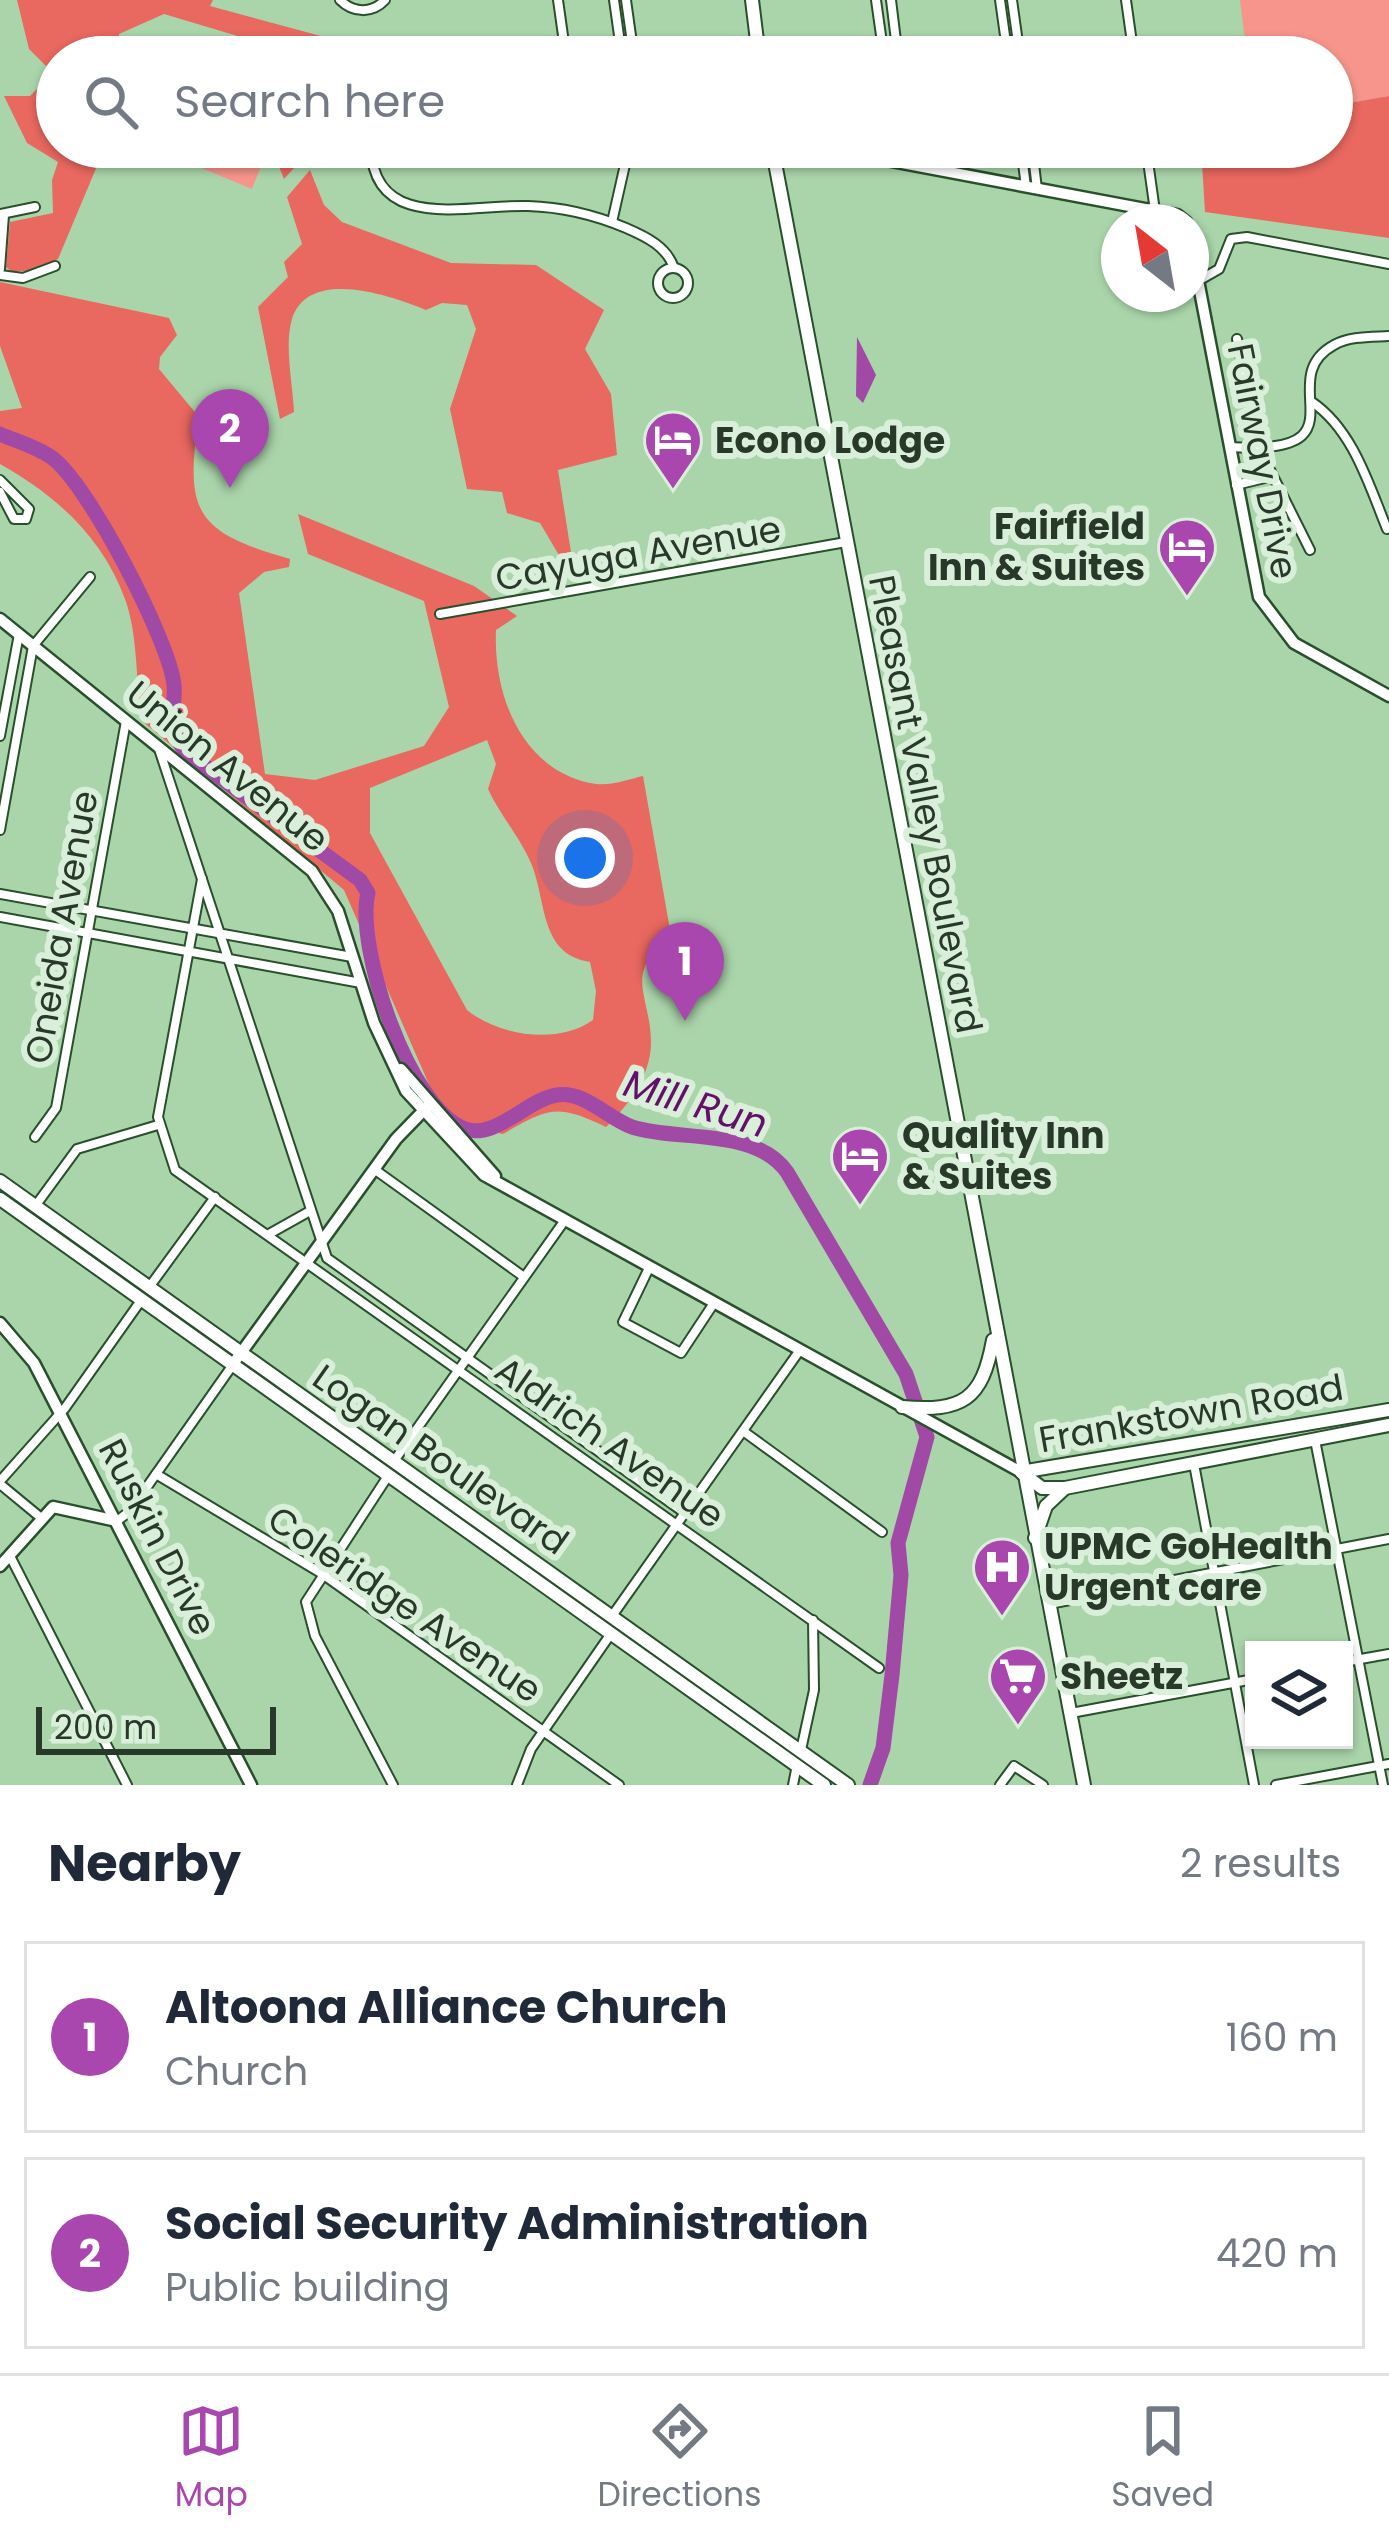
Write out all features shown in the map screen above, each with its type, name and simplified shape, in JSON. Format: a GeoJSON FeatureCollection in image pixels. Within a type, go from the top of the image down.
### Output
{"type":"FeatureCollection","features":[{"type":"Feature","properties":{"kind":"main road"},"geometry":{"type":"LineString","coordinates":[[752,0],[756,36]]}},
{"type":"Feature","properties":{"kind":"main road","name":"Pleasant Valley Boulevard"},"geometry":{"type":"LineString","coordinates":[[776,168],[1084,1785]]}},
{"type":"Feature","properties":{"kind":"main road","name":"Logan Boulevard"},"geometry":{"type":"LineString","coordinates":[[0,1181],[145,1293]]}},
{"type":"Feature","properties":{"kind":"main road","name":"Logan Boulevard"},"geometry":{"type":"LineString","coordinates":[[0,1199],[237,1358],[611,1634],[798,1758],[848,1785]]}},
{"type":"Feature","properties":{"kind":"main road"},"geometry":{"type":"LineString","coordinates":[[907,1409],[928,1416],[978,1389],[995,1333]]}},
{"type":"Feature","properties":{"kind":"main road","name":"Frankstown Road"},"geometry":{"type":"LineString","coordinates":[[1021,1472],[1389,1410]]}},
{"type":"Feature","properties":{"kind":"main road"},"geometry":{"type":"LineString","coordinates":[[1311,1424],[1314,1439]]}},
{"type":"Feature","properties":{"kind":"main road","name":"Frankstown Road"},"geometry":{"type":"LineString","coordinates":[[1021,1472],[1042,1488],[1065,1488],[1389,1425]]}},
{"type":"Feature","properties":{"kind":"main road"},"geometry":{"type":"LineString","coordinates":[[1191,1443],[1194,1462]]}},
{"type":"Feature","properties":{"kind":"main road","name":"Logan Boulevard"},"geometry":{"type":"LineString","coordinates":[[391,1468],[612,1616],[798,1758],[824,1785]]}},
{"type":"Feature","properties":{"kind":"main road"},"geometry":{"type":"LineString","coordinates":[[1034,1539],[1046,1506],[1065,1488]]}},
{"type":"Feature","properties":{"kind":"street"},"geometry":{"type":"LineString","coordinates":[[340,0],[352,10],[370,10],[385,0]]}},
{"type":"Feature","properties":{"kind":"street"},"geometry":{"type":"LineString","coordinates":[[558,0],[563,36]]}},
{"type":"Feature","properties":{"kind":"street"},"geometry":{"type":"LineString","coordinates":[[614,0],[619,36]]}},
{"type":"Feature","properties":{"kind":"street"},"geometry":{"type":"LineString","coordinates":[[626,0],[631,36]]}},
{"type":"Feature","properties":{"kind":"street"},"geometry":{"type":"LineString","coordinates":[[876,0],[881,36]]}},
{"type":"Feature","properties":{"kind":"street"},"geometry":{"type":"LineString","coordinates":[[891,0],[895,36]]}},
{"type":"Feature","properties":{"kind":"street"},"geometry":{"type":"LineString","coordinates":[[1000,0],[1005,36]]}},
{"type":"Feature","properties":{"kind":"street"},"geometry":{"type":"LineString","coordinates":[[1012,0],[1017,36]]}},
{"type":"Feature","properties":{"kind":"street"},"geometry":{"type":"LineString","coordinates":[[1126,0],[1131,36]]}},
{"type":"Feature","properties":{"kind":"street"},"geometry":{"type":"LineString","coordinates":[[377,168],[381,184],[409,206],[429,212],[528,206],[569,209],[612,222],[654,243],[670,255],[674,268]]}},
{"type":"Feature","properties":{"kind":"street"},"geometry":{"type":"LineString","coordinates":[[612,222],[624,168]]}},
{"type":"Feature","properties":{"kind":"street"},"geometry":{"type":"LineString","coordinates":[[928,168],[1107,204]]}},
{"type":"Feature","properties":{"kind":"street"},"geometry":{"type":"LineString","coordinates":[[1026,168],[1032,190]]}},
{"type":"Feature","properties":{"kind":"street"},"geometry":{"type":"LineString","coordinates":[[1032,168],[1032,190]]}},
{"type":"Feature","properties":{"kind":"street"},"geometry":{"type":"LineString","coordinates":[[1149,168],[1155,204]]}},
{"type":"Feature","properties":{"kind":"street"},"geometry":{"type":"LineString","coordinates":[[35,208],[2,214],[0,272],[23,278],[56,266]]}},
{"type":"Feature","properties":{"kind":"street"},"geometry":{"type":"LineString","coordinates":[[1209,275],[1220,269],[1232,239],[1246,237],[1389,264]]}},
{"type":"Feature","properties":{"kind":"street","name":"Fairway Drive"},"geometry":{"type":"LineString","coordinates":[[1204,312],[1255,586],[1271,620],[1300,648],[1389,695]]}},
{"type":"Feature","properties":{"kind":"street"},"geometry":{"type":"LineString","coordinates":[[1229,446],[1259,448],[1301,439],[1309,426],[1312,375],[1332,345],[1389,336]]}},
{"type":"Feature","properties":{"kind":"street"},"geometry":{"type":"LineString","coordinates":[[1238,339],[1259,448],[1269,477],[1310,550]]}},
{"type":"Feature","properties":{"kind":"street"},"geometry":{"type":"LineString","coordinates":[[1310,401],[1325,411],[1362,465],[1388,530]]}},
{"type":"Feature","properties":{"kind":"street"},"geometry":{"type":"LineString","coordinates":[[1236,485],[1269,477]]}},
{"type":"Feature","properties":{"kind":"street"},"geometry":{"type":"LineString","coordinates":[[0,480],[28,509],[26,520],[14,519],[0,492]]}},
{"type":"Feature","properties":{"kind":"street","name":"Cayuga Avenue"},"geometry":{"type":"LineString","coordinates":[[440,614],[846,542]]}},
{"type":"Feature","properties":{"kind":"street"},"geometry":{"type":"LineString","coordinates":[[0,830],[33,646],[90,577]]}},
{"type":"Feature","properties":{"kind":"street","name":"Union Avenue"},"geometry":{"type":"LineString","coordinates":[[0,620],[312,871],[338,911],[393,1063],[425,1109],[497,1179],[907,1409]]}},
{"type":"Feature","properties":{"kind":"street"},"geometry":{"type":"LineString","coordinates":[[0,736],[19,634]]}},
{"type":"Feature","properties":{"kind":"street","name":"Oneida Avenue"},"geometry":{"type":"LineString","coordinates":[[35,1137],[56,1108],[126,720]]}},
{"type":"Feature","properties":{"kind":"street"},"geometry":{"type":"LineString","coordinates":[[159,748],[321,1242]]}},
{"type":"Feature","properties":{"kind":"street"},"geometry":{"type":"LineString","coordinates":[[35,1206],[76,1149],[158,1125],[202,879]]}},
{"type":"Feature","properties":{"kind":"street"},"geometry":{"type":"LineString","coordinates":[[0,894],[353,958]]}},
{"type":"Feature","properties":{"kind":"street"},"geometry":{"type":"LineString","coordinates":[[0,917],[361,982]]}},
{"type":"Feature","properties":{"kind":"street"},"geometry":{"type":"LineString","coordinates":[[0,1566],[40,1517],[62,1506],[117,1521],[156,1474],[374,1168],[425,1109]]}},
{"type":"Feature","properties":{"kind":"street","name":"Aldrich Avenue"},"geometry":{"type":"LineString","coordinates":[[158,1125],[169,1162],[215,1197],[879,1668]]}},
{"type":"Feature","properties":{"kind":"street"},"geometry":{"type":"LineString","coordinates":[[374,1168],[524,1277]]}},
{"type":"Feature","properties":{"kind":"street"},"geometry":{"type":"LineString","coordinates":[[40,1517],[0,1483],[60,1412],[215,1197]]}},
{"type":"Feature","properties":{"kind":"street"},"geometry":{"type":"LineString","coordinates":[[268,1234],[310,1211]]}},
{"type":"Feature","properties":{"kind":"street"},"geometry":{"type":"LineString","coordinates":[[393,1785],[310,1624],[306,1602],[391,1468],[565,1220]]}},
{"type":"Feature","properties":{"kind":"street","name":"Aldrich Avenue"},"geometry":{"type":"LineString","coordinates":[[321,1242],[327,1258],[685,1513]]}},
{"type":"Feature","properties":{"kind":"street"},"geometry":{"type":"LineString","coordinates":[[650,1268],[624,1312],[623,1322],[630,1329],[681,1352],[714,1304]]}},
{"type":"Feature","properties":{"kind":"street","name":"Ruskin Drive"},"geometry":{"type":"LineString","coordinates":[[0,1323],[34,1364],[251,1785]]}},
{"type":"Feature","properties":{"kind":"street"},"geometry":{"type":"LineString","coordinates":[[612,1616],[800,1350]]}},
{"type":"Feature","properties":{"kind":"street"},"geometry":{"type":"LineString","coordinates":[[928,1416],[1021,1472]]}},
{"type":"Feature","properties":{"kind":"street"},"geometry":{"type":"LineString","coordinates":[[743,1431],[882,1532]]}},
{"type":"Feature","properties":{"kind":"street"},"geometry":{"type":"LineString","coordinates":[[1314,1439],[1384,1764],[1383,1785]]}},
{"type":"Feature","properties":{"kind":"street"},"geometry":{"type":"LineString","coordinates":[[1194,1462],[1254,1785]]}},
{"type":"Feature","properties":{"kind":"street","name":"Coleridge Avenue"},"geometry":{"type":"LineString","coordinates":[[156,1474],[321,1573],[620,1785]]}},
{"type":"Feature","properties":{"kind":"street"},"geometry":{"type":"LineString","coordinates":[[1047,1604],[1389,1539]]}},
{"type":"Feature","properties":{"kind":"street"},"geometry":{"type":"LineString","coordinates":[[10,1554],[127,1785]]}},
{"type":"Feature","properties":{"kind":"street"},"geometry":{"type":"LineString","coordinates":[[793,1785],[814,1690],[813,1620]]}},
{"type":"Feature","properties":{"kind":"street"},"geometry":{"type":"LineString","coordinates":[[517,1785],[542,1730],[611,1634]]}},
{"type":"Feature","properties":{"kind":"street"},"geometry":{"type":"LineString","coordinates":[[1353,1660],[1389,1654]]}},
{"type":"Feature","properties":{"kind":"street"},"geometry":{"type":"LineString","coordinates":[[1069,1713],[1245,1680]]}},
{"type":"Feature","properties":{"kind":"street"},"geometry":{"type":"LineString","coordinates":[[1276,1785],[1384,1764]]}},
{"type":"Feature","properties":{"kind":"street"},"geometry":{"type":"LineString","coordinates":[[1000,1785],[1014,1766],[1043,1785]]}},
{"type":"Feature","properties":{"kind":"shaded area"},"geometry":{"type":"Polygon","coordinates":[[[17,0],[213,0],[210,6],[321,36],[238,36],[164,14],[119,36],[36,36],[36,56],[29,49],[17,0]]]}},
{"type":"Feature","properties":{"kind":"shaded area"},"geometry":{"type":"Polygon","coordinates":[[[1240,0],[1389,0],[1389,96],[1353,102],[1353,36],[1244,36],[1240,0]]]}},
{"type":"Feature","properties":{"kind":"shaded area"},"geometry":{"type":"Polygon","coordinates":[[[36,90],[36,149],[27,143],[4,96],[30,96],[36,90]]]}},
{"type":"Feature","properties":{"kind":"shaded area"},"geometry":{"type":"Polygon","coordinates":[[[1389,96],[1389,238],[1209,213],[1209,204],[1205,204],[1202,168],[1353,168],[1353,102],[1389,96]]]}},
{"type":"Feature","properties":{"kind":"shaded area"},"geometry":{"type":"Polygon","coordinates":[[[56,168],[96,168],[58,259],[33,271],[11,271],[6,267],[10,222],[53,213],[56,168]]]}},
{"type":"Feature","properties":{"kind":"shaded area"},"geometry":{"type":"Polygon","coordinates":[[[201,168],[260,168],[252,189],[201,168]]]}},
{"type":"Feature","properties":{"kind":"shaded area"},"geometry":{"type":"Polygon","coordinates":[[[310,170],[324,205],[342,222],[451,263],[536,265],[604,310],[585,349],[611,394],[617,455],[558,470],[576,584],[540,523],[507,513],[502,492],[467,489],[450,409],[476,329],[467,305],[442,303],[426,310],[374,293],[333,289],[316,293],[301,303],[292,319],[289,353],[294,412],[280,419],[258,307],[288,277],[284,262],[302,244],[287,197],[310,170]]]}},
{"type":"Feature","properties":{"kind":"shaded area"},"geometry":{"type":"Polygon","coordinates":[[[0,282],[169,318],[177,335],[160,357],[159,369],[199,417],[194,476],[204,514],[234,539],[290,559],[289,567],[264,572],[239,593],[265,774],[315,780],[424,746],[449,707],[424,601],[308,554],[298,514],[474,586],[517,616],[496,630],[496,655],[507,704],[531,748],[570,777],[596,784],[643,776],[672,941],[656,952],[643,974],[651,1043],[647,1067],[630,1100],[606,1127],[554,1112],[503,1134],[465,1126],[438,1105],[344,890],[141,720],[132,627],[125,599],[104,556],[58,504],[0,464],[0,411],[22,408],[0,346],[0,282]],[[487,740],[370,788],[370,833],[467,1010],[512,1031],[563,1033],[593,1020],[596,991],[590,962],[573,957],[553,937],[531,863],[488,789],[496,764],[487,740]]]}},
{"type":"Feature","properties":{"kind":"shaded area"},"geometry":{"type":"Polygon","coordinates":[[[857,337],[876,375],[863,403],[856,396],[857,337]]]}},
{"type":"Feature","properties":{"kind":"waterway","name":"Mill Run"},"geometry":{"type":"LineString","coordinates":[[0,434],[51,457],[105,528],[143,600],[169,664],[174,685],[171,726],[187,753],[360,880],[368,893],[370,950],[391,1024],[424,1091],[444,1115],[476,1131],[500,1124],[546,1098],[567,1095],[632,1127],[756,1148],[787,1172],[906,1374],[927,1437],[898,1543],[901,1575],[892,1675],[883,1748],[870,1785]]}},
{"type":"Feature","properties":{"kind":"place","name":"Social Security Administration"},"geometry":{"type":"Point","coordinates":[230,488]}},
{"type":"Feature","properties":{"kind":"place","name":"Econo Lodge"},"geometry":{"type":"Point","coordinates":[673,491]}},
{"type":"Feature","properties":{"kind":"place","name":"Fairfield Inn & Suites"},"geometry":{"type":"Point","coordinates":[1187,598]}},
{"type":"Feature","properties":{"kind":"place","name":"Altoona Alliance Church"},"geometry":{"type":"Point","coordinates":[685,1021]}},
{"type":"Feature","properties":{"kind":"place","name":"Quality Inn & Suites"},"geometry":{"type":"Point","coordinates":[860,1207]}},
{"type":"Feature","properties":{"kind":"place","name":"UPMC GoHealth Urgent care"},"geometry":{"type":"Point","coordinates":[1002,1618]}},
{"type":"Feature","properties":{"kind":"place","name":"Sheetz"},"geometry":{"type":"Point","coordinates":[1018,1727]}}]}
